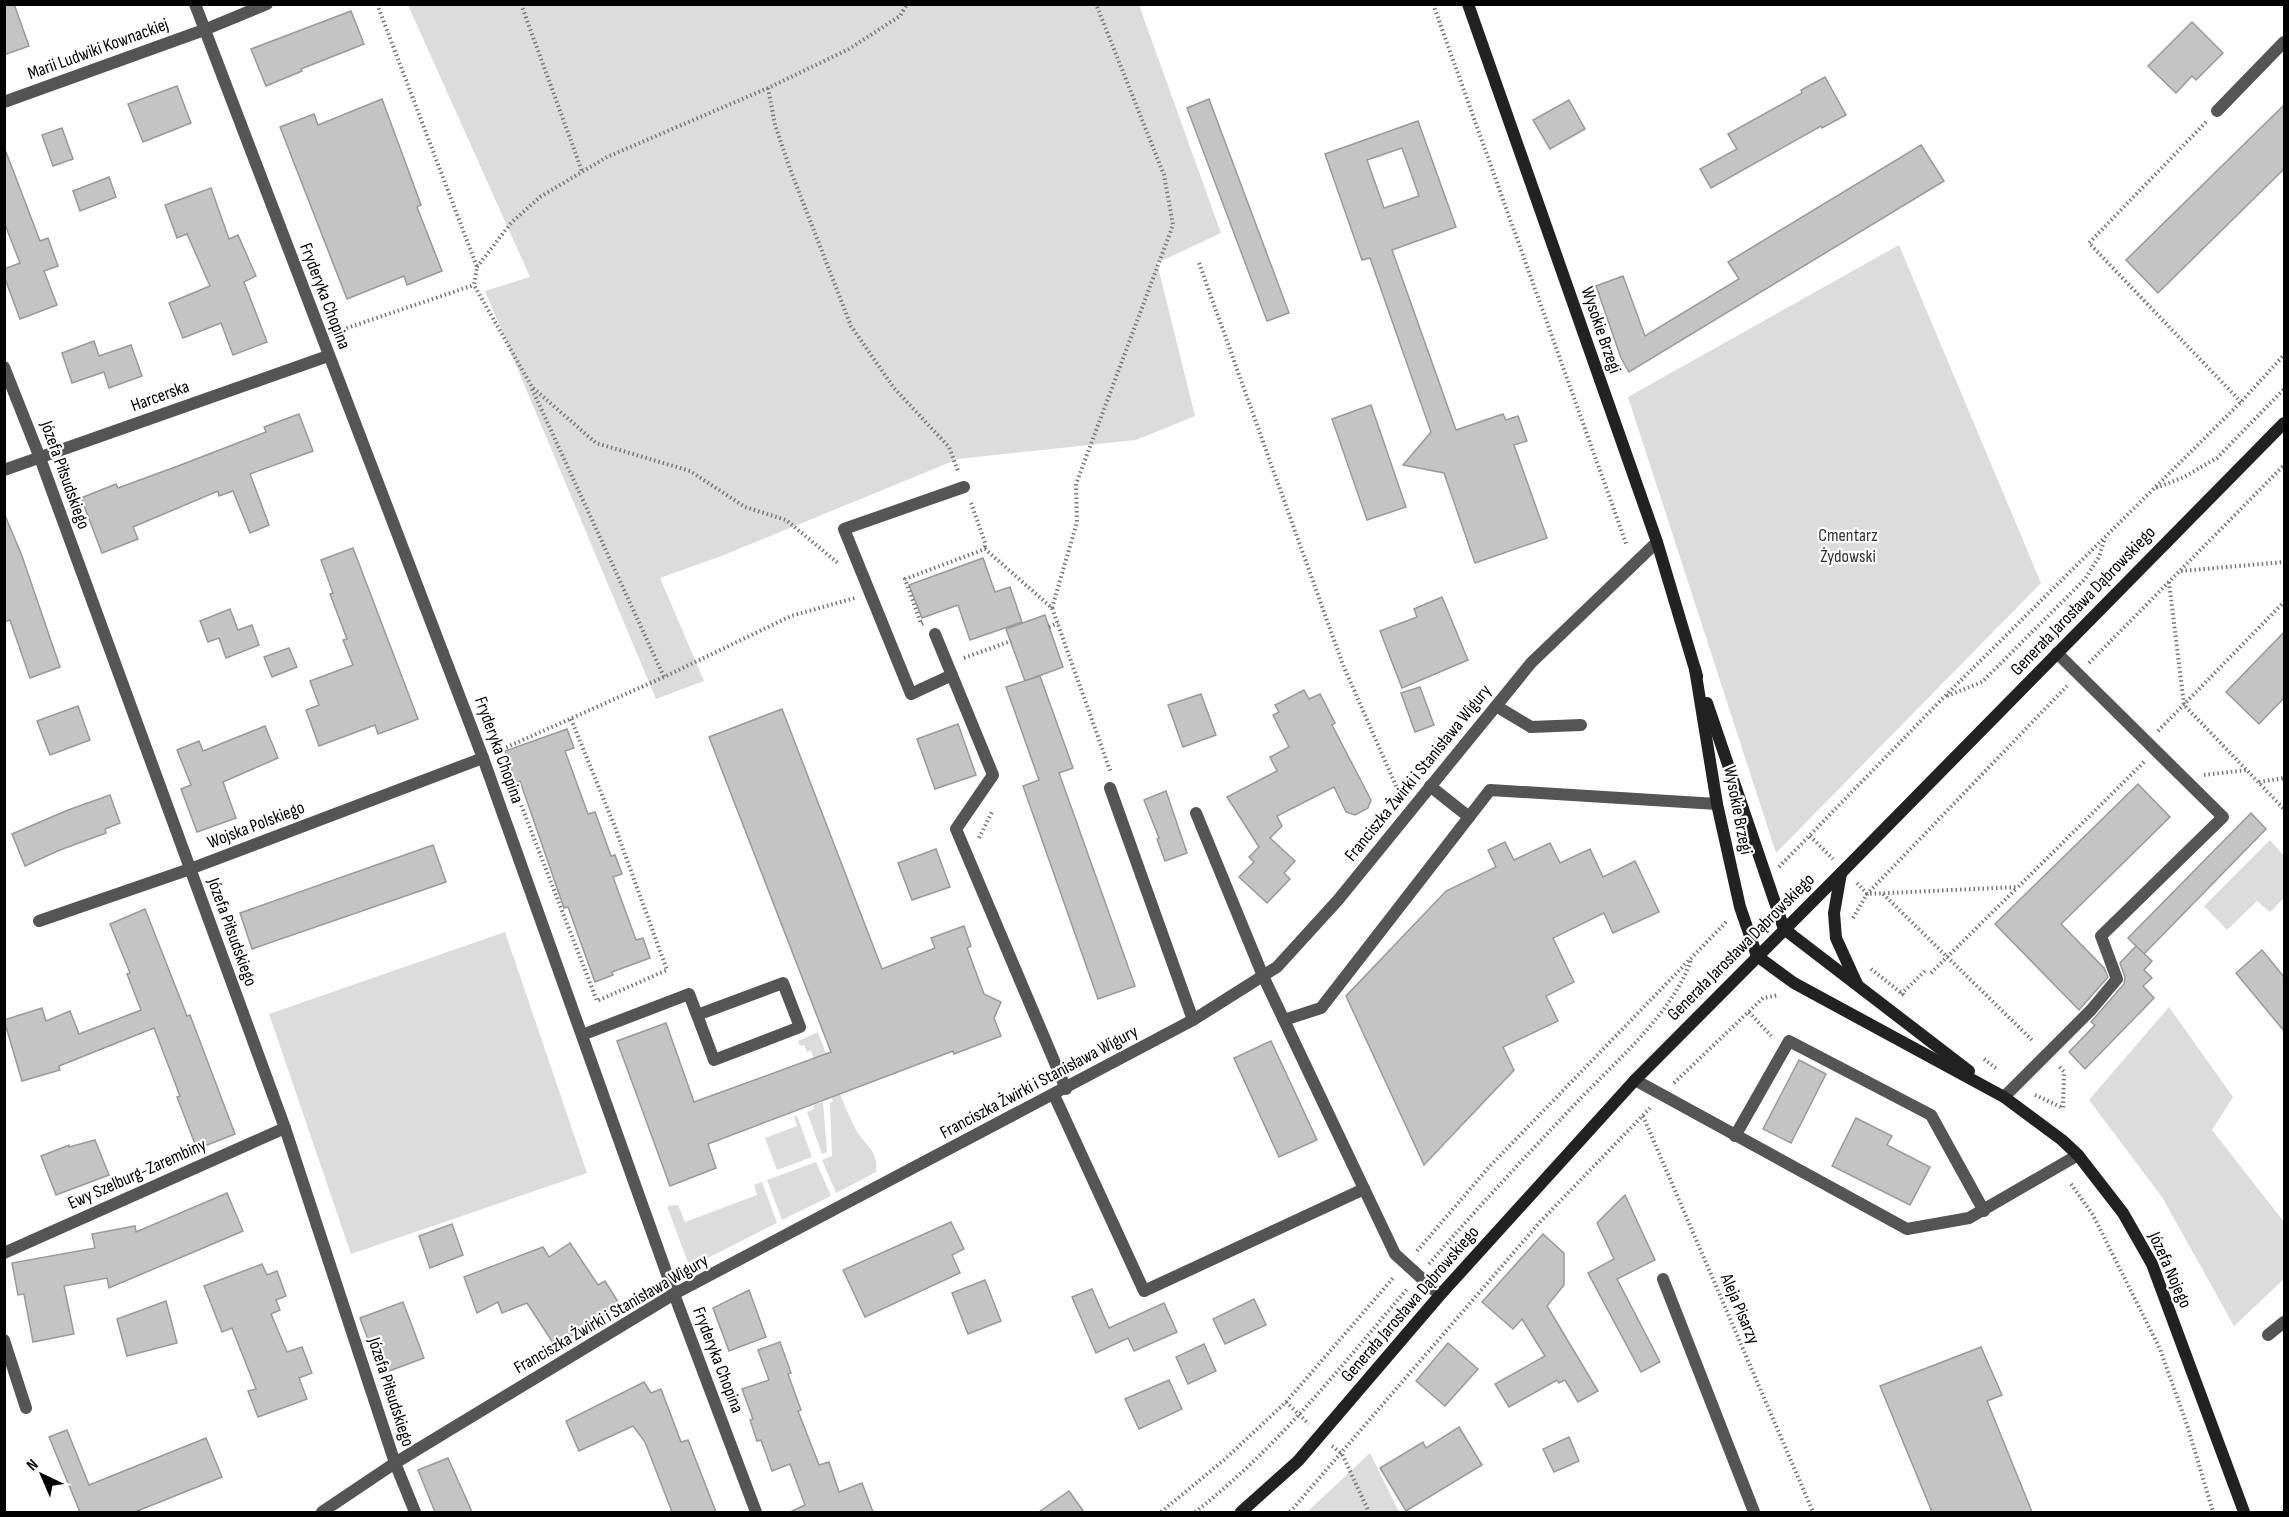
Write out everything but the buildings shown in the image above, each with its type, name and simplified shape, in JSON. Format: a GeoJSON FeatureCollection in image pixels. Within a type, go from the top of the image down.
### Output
{"type":"FeatureCollection","features":[{"type":"Feature","properties":{"kind":"street","name":"Fryderyka Chopina"},"geometry":{"type":"LineString","coordinates":[[195,4],[483,758],[674,1294],[756,1512]]}},
{"type":"Feature","properties":{"kind":"street","name":"Marii Ludwiki Kownackiej"},"geometry":{"type":"LineString","coordinates":[[4,102],[204,30],[267,4]]}},
{"type":"Feature","properties":{"kind":"street","name":"Wysokie Brzegi"},"geometry":{"type":"LineString","coordinates":[[1468,4],[1657,542],[1695,669],[1784,929]]}},
{"type":"Feature","properties":{"kind":"street"},"geometry":{"type":"LineString","coordinates":[[2217,111],[2284,42]]}},
{"type":"Feature","properties":{"kind":"street","name":"Harcerska"},"geometry":{"type":"LineString","coordinates":[[4,470],[328,356]]}},
{"type":"Feature","properties":{"kind":"street","name":"Józefa Piłsudskiego"},"geometry":{"type":"LineString","coordinates":[[4,367],[40,458],[285,1128],[395,1463],[415,1512]]}},
{"type":"Feature","properties":{"kind":"street","name":"Generała Jarosława Dąbrowskiego"},"geometry":{"type":"LineString","coordinates":[[1241,1512],[1298,1461],[1440,1295],[1635,1080],[1843,872],[2284,423]]}},
{"type":"Feature","properties":{"kind":"street"},"geometry":{"type":"LineString","coordinates":[[952,675],[911,694],[844,529],[964,487]]}},
{"type":"Feature","properties":{"kind":"street","name":"Franciszka Żwirki i Stanisława Wigury"},"geometry":{"type":"LineString","coordinates":[[322,1512],[395,1463],[674,1294],[1066,1089],[1193,1020],[1277,967],[1338,900],[1531,663],[1657,542]]}},
{"type":"Feature","properties":{"kind":"street"},"geometry":{"type":"LineString","coordinates":[[935,634],[993,775],[956,829],[1066,1089]]}},
{"type":"Feature","properties":{"kind":"street"},"geometry":{"type":"LineString","coordinates":[[2004,1096],[2091,1010],[2117,979],[2101,936],[2223,817],[2057,653]]}},
{"type":"Feature","properties":{"kind":"street","name":"Wysokie Brzegi"},"geometry":{"type":"LineString","coordinates":[[1695,669],[1717,804],[1740,907],[1757,956]]}},
{"type":"Feature","properties":{"kind":"street"},"geometry":{"type":"LineString","coordinates":[[1496,706],[1531,727],[1581,725]]}},
{"type":"Feature","properties":{"kind":"street","name":"Wojska Polskiego"},"geometry":{"type":"LineString","coordinates":[[39,921],[190,869],[483,758]]}},
{"type":"Feature","properties":{"kind":"street"},"geometry":{"type":"LineString","coordinates":[[1430,786],[1469,817]]}},
{"type":"Feature","properties":{"kind":"street"},"geometry":{"type":"LineString","coordinates":[[1110,788],[1193,1020]]}},
{"type":"Feature","properties":{"kind":"street"},"geometry":{"type":"LineString","coordinates":[[1284,1020],[1321,1008],[1490,790],[1717,804]]}},
{"type":"Feature","properties":{"kind":"street"},"geometry":{"type":"LineString","coordinates":[[1196,813],[1263,976],[1395,1254],[1440,1295]]}},
{"type":"Feature","properties":{"kind":"street"},"geometry":{"type":"LineString","coordinates":[[1843,872],[1834,913],[1836,938],[1857,985]]}},
{"type":"Feature","properties":{"kind":"street","name":"Józefa Nojego"},"geometry":{"type":"LineString","coordinates":[[1784,929],[1992,1090]]}},
{"type":"Feature","properties":{"kind":"street","name":"Józefa Nojego"},"geometry":{"type":"LineString","coordinates":[[1757,956],[1794,983],[2004,1096],[2078,1155],[2123,1213],[2152,1264],[2244,1512]]}},
{"type":"Feature","properties":{"kind":"street"},"geometry":{"type":"LineString","coordinates":[[582,1035],[689,994],[714,1060],[800,1027],[783,983],[697,1015]]}},
{"type":"Feature","properties":{"kind":"street"},"geometry":{"type":"LineString","coordinates":[[1735,1136],[1789,1041],[1931,1115],[1984,1211]]}},
{"type":"Feature","properties":{"kind":"street"},"geometry":{"type":"LineString","coordinates":[[1635,1080],[1907,1228],[1969,1218],[2078,1155]]}},
{"type":"Feature","properties":{"kind":"street"},"geometry":{"type":"LineString","coordinates":[[1054,1095],[1144,1291],[1364,1189]]}},
{"type":"Feature","properties":{"kind":"street","name":"Ewy Szelburg-Zarembiny"},"geometry":{"type":"LineString","coordinates":[[4,1253],[285,1128]]}},
{"type":"Feature","properties":{"kind":"street"},"geometry":{"type":"LineString","coordinates":[[1663,1279],[1754,1512]]}},
{"type":"Feature","properties":{"kind":"street"},"geometry":{"type":"LineString","coordinates":[[2268,1335],[2284,1322]]}},
{"type":"Feature","properties":{"kind":"street"},"geometry":{"type":"LineString","coordinates":[[4,1340],[26,1408]]}},
{"type":"Feature","properties":{"kind":"path"},"geometry":{"type":"LineString","coordinates":[[377,4],[477,267]]}},
{"type":"Feature","properties":{"kind":"path"},"geometry":{"type":"LineString","coordinates":[[521,4],[582,171]]}},
{"type":"Feature","properties":{"kind":"path"},"geometry":{"type":"LineString","coordinates":[[664,677],[531,387],[474,285],[477,267],[511,224],[540,197],[582,171],[607,157],[768,88],[849,50],[900,16],[907,4]]}},
{"type":"Feature","properties":{"kind":"path"},"geometry":{"type":"LineString","coordinates":[[1052,608],[1077,522],[1076,484],[1173,225],[1164,175],[1096,4]]}},
{"type":"Feature","properties":{"kind":"path"},"geometry":{"type":"LineString","coordinates":[[1433,4],[1633,564]]}},
{"type":"Feature","properties":{"kind":"path"},"geometry":{"type":"LineString","coordinates":[[768,88],[775,125],[790,169],[851,326],[894,388],[949,447],[986,543],[985,549]]}},
{"type":"Feature","properties":{"kind":"path"},"geometry":{"type":"LineString","coordinates":[[2217,111],[2089,243],[2241,402]]}},
{"type":"Feature","properties":{"kind":"path"},"geometry":{"type":"LineString","coordinates":[[1199,263],[1342,665],[1408,814]]}},
{"type":"Feature","properties":{"kind":"path"},"geometry":{"type":"LineString","coordinates":[[321,336],[474,285]]}},
{"type":"Feature","properties":{"kind":"path"},"geometry":{"type":"LineString","coordinates":[[1768,880],[1943,698],[2241,402],[2284,355]]}},
{"type":"Feature","properties":{"kind":"path"},"geometry":{"type":"LineString","coordinates":[[531,387],[596,443],[690,471],[745,507],[786,520],[840,565]]}},
{"type":"Feature","properties":{"kind":"path"},"geometry":{"type":"LineString","coordinates":[[2153,489],[2184,477],[2217,458],[2284,389]]}},
{"type":"Feature","properties":{"kind":"path"},"geometry":{"type":"LineString","coordinates":[[1943,698],[1982,682],[2085,579],[2099,557],[2105,537]]}},
{"type":"Feature","properties":{"kind":"path"},"geometry":{"type":"LineString","coordinates":[[985,549],[1052,608],[1111,772],[1110,788]]}},
{"type":"Feature","properties":{"kind":"path"},"geometry":{"type":"LineString","coordinates":[[932,620],[921,624],[904,579],[985,549]]}},
{"type":"Feature","properties":{"kind":"path"},"geometry":{"type":"LineString","coordinates":[[2181,571],[2284,562]]}},
{"type":"Feature","properties":{"kind":"path"},"geometry":{"type":"LineString","coordinates":[[2169,582],[2184,705],[2284,809]]}},
{"type":"Feature","properties":{"kind":"path"},"geometry":{"type":"LineString","coordinates":[[483,758],[664,677],[791,616],[871,594]]}},
{"type":"Feature","properties":{"kind":"path"},"geometry":{"type":"LineString","coordinates":[[1931,974],[2018,887],[2151,746],[2184,705],[2284,602]]}},
{"type":"Feature","properties":{"kind":"path"},"geometry":{"type":"LineString","coordinates":[[1049,627],[1058,623]]}},
{"type":"Feature","properties":{"kind":"path"},"geometry":{"type":"LineString","coordinates":[[959,660],[1011,641]]}},
{"type":"Feature","properties":{"kind":"path"},"geometry":{"type":"LineString","coordinates":[[517,794],[597,1001],[667,970],[611,817],[571,719]]}},
{"type":"Feature","properties":{"kind":"path"},"geometry":{"type":"LineString","coordinates":[[500,750],[504,760]]}},
{"type":"Feature","properties":{"kind":"path"},"geometry":{"type":"LineString","coordinates":[[2182,777],[2247,770]]}},
{"type":"Feature","properties":{"kind":"path"},"geometry":{"type":"LineString","coordinates":[[2258,782],[2284,778]]}},
{"type":"Feature","properties":{"kind":"path"},"geometry":{"type":"LineString","coordinates":[[976,842],[996,804]]}},
{"type":"Feature","properties":{"kind":"path"},"geometry":{"type":"LineString","coordinates":[[1810,836],[1843,872],[1868,894],[2018,887]]}},
{"type":"Feature","properties":{"kind":"path"},"geometry":{"type":"LineString","coordinates":[[1883,893],[2034,1043]]}},
{"type":"Feature","properties":{"kind":"path"},"geometry":{"type":"LineString","coordinates":[[1851,920],[1868,894]]}},
{"type":"Feature","properties":{"kind":"path"},"geometry":{"type":"LineString","coordinates":[[1161,1512],[1224,1460],[1286,1402],[1489,1167],[1740,907]]}},
{"type":"Feature","properties":{"kind":"path"},"geometry":{"type":"LineString","coordinates":[[1195,1512],[1227,1487],[1299,1415],[1485,1198],[1659,1016],[1685,979],[1693,956]]}},
{"type":"Feature","properties":{"kind":"path"},"geometry":{"type":"LineString","coordinates":[[1868,967],[1910,1000]]}},
{"type":"Feature","properties":{"kind":"path"},"geometry":{"type":"LineString","coordinates":[[1901,994],[1927,969]]}},
{"type":"Feature","properties":{"kind":"path"},"geometry":{"type":"LineString","coordinates":[[1290,1512],[1540,1222],[1662,1095],[1763,998],[1783,994]]}},
{"type":"Feature","properties":{"kind":"path"},"geometry":{"type":"LineString","coordinates":[[1749,1012],[1784,1050]]}},
{"type":"Feature","properties":{"kind":"path"},"geometry":{"type":"LineString","coordinates":[[1981,1056],[1998,1070]]}},
{"type":"Feature","properties":{"kind":"path"},"geometry":{"type":"LineString","coordinates":[[2034,1095],[2063,1108],[2064,1072],[2055,1063]]}},
{"type":"Feature","properties":{"kind":"path","name":"Aleja Pisarzy"},"geometry":{"type":"LineString","coordinates":[[1643,1116],[1813,1512]]}},
{"type":"Feature","properties":{"kind":"path"},"geometry":{"type":"LineString","coordinates":[[2071,1184],[2093,1215],[2160,1349],[2188,1428],[2213,1512]]}},
{"type":"Feature","properties":{"kind":"path"},"geometry":{"type":"LineString","coordinates":[[1286,1402],[1342,1454],[1369,1512]]}},
{"type":"Feature","properties":{"kind":"green space"},"geometry":{"type":"Polygon","coordinates":[[[408,5],[1139,5],[1221,233],[1157,263],[1195,416],[1136,440],[958,459],[724,555],[660,578],[704,681],[656,699],[485,291],[530,277],[408,5]]]}},
{"type":"Feature","properties":{"kind":"green space","name":"Cmentarz Żydowski"},"geometry":{"type":"Polygon","coordinates":[[[1899,245],[2041,583],[1776,853],[1628,397],[1899,245]]]}},
{"type":"Feature","properties":{"kind":"green space"},"geometry":{"type":"Polygon","coordinates":[[[2270,840],[2284,856],[2284,898],[2270,912],[2257,901],[2227,930],[2204,906],[2270,840]]]}},
{"type":"Feature","properties":{"kind":"green space"},"geometry":{"type":"Polygon","coordinates":[[[505,932],[587,1173],[351,1254],[269,1014],[505,932]]]}},
{"type":"Feature","properties":{"kind":"green space"},"geometry":{"type":"Polygon","coordinates":[[[2169,1007],[2233,1097],[2212,1130],[2284,1222],[2284,1279],[2234,1326],[2162,1197],[2089,1100],[2169,1007]]]}},
{"type":"Feature","properties":{"kind":"green space"},"geometry":{"type":"Polygon","coordinates":[[[818,1032],[850,1117],[873,1153],[876,1164],[876,1172],[836,1193],[822,1160],[832,1156],[830,1103],[833,1101],[817,1058],[814,1059],[811,1050],[807,1052],[804,1045],[800,1046],[798,1041],[818,1032]]]}},
{"type":"Feature","properties":{"kind":"green space"},"geometry":{"type":"Polygon","coordinates":[[[823,1102],[827,1152],[822,1154],[807,1112],[814,1109],[814,1105],[823,1102]]]}},
{"type":"Feature","properties":{"kind":"green space"},"geometry":{"type":"Polygon","coordinates":[[[794,1116],[797,1116],[812,1157],[777,1170],[765,1138],[797,1126],[794,1116]]]}},
{"type":"Feature","properties":{"kind":"green space"},"geometry":{"type":"Polygon","coordinates":[[[816,1162],[831,1196],[782,1220],[767,1180],[816,1162]]]}},
{"type":"Feature","properties":{"kind":"green space"},"geometry":{"type":"Polygon","coordinates":[[[762,1182],[777,1223],[692,1266],[687,1260],[667,1206],[678,1205],[685,1222],[757,1195],[754,1185],[762,1182]]]}},
{"type":"Feature","properties":{"kind":"green space"},"geometry":{"type":"Polygon","coordinates":[[[1370,1453],[1399,1512],[1307,1512],[1370,1453]]]}}]}
